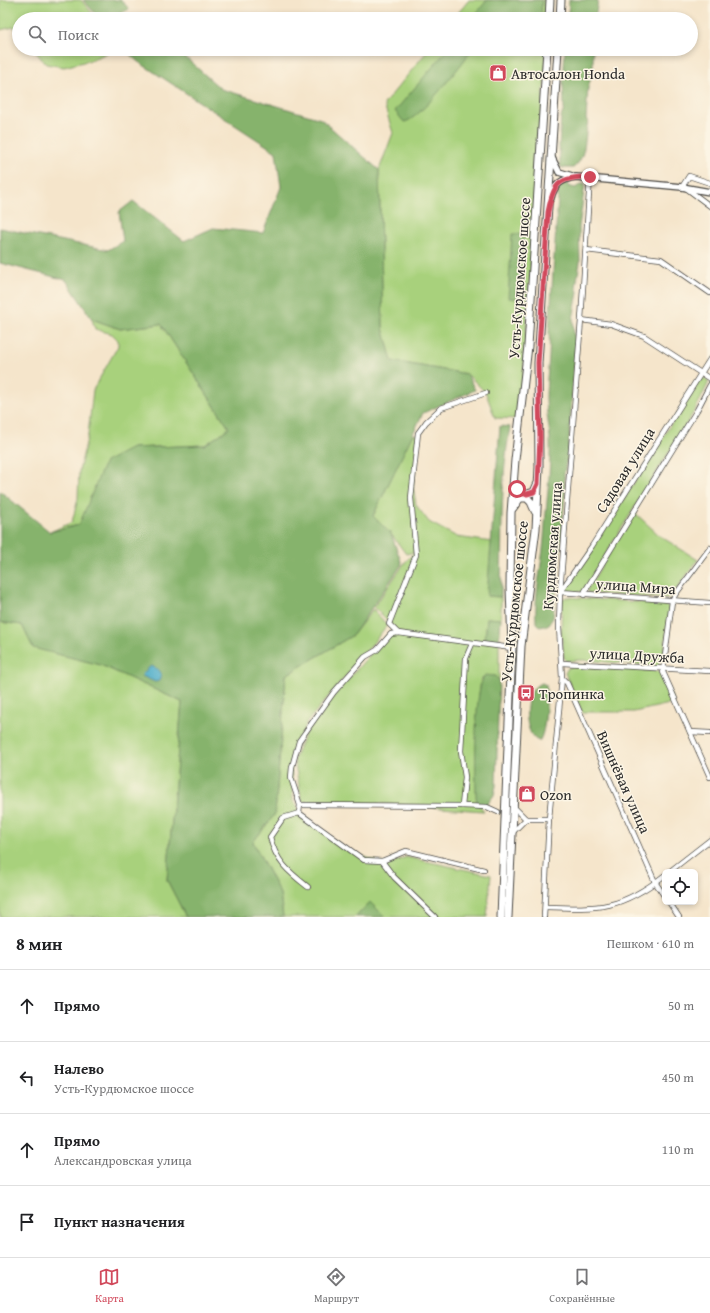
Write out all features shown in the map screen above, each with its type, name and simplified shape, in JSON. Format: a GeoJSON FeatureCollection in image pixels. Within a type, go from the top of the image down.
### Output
{"type":"FeatureCollection","features":[{"type":"Feature","properties":{"kind":"main road"},"geometry":{"type":"LineString","coordinates":[[549,12],[550,0]]}},
{"type":"Feature","properties":{"kind":"main road"},"geometry":{"type":"LineString","coordinates":[[560,12],[561,0]]}},
{"type":"Feature","properties":{"kind":"main road","name":"Усть-Курдюмское шоссе"},"geometry":{"type":"LineString","coordinates":[[501,917],[512,648],[510,587],[511,512],[528,346],[547,56]]}},
{"type":"Feature","properties":{"kind":"main road","name":"Усть-Курдюмское шоссе"},"geometry":{"type":"LineString","coordinates":[[508,917],[512,806],[521,646],[538,484],[540,437],[538,363],[558,56]]}},
{"type":"Feature","properties":{"kind":"main road"},"geometry":{"type":"LineString","coordinates":[[514,479],[517,489],[524,495],[534,492],[538,484]]}},
{"type":"Feature","properties":{"kind":"main road"},"geometry":{"type":"LineString","coordinates":[[511,512],[514,504],[520,498],[523,498],[531,502],[536,513]]}},
{"type":"Feature","properties":{"kind":"street"},"geometry":{"type":"LineString","coordinates":[[551,156],[559,172],[576,177]]}},
{"type":"Feature","properties":{"kind":"street"},"geometry":{"type":"LineString","coordinates":[[684,187],[689,176],[710,183]]}},
{"type":"Feature","properties":{"kind":"street"},"geometry":{"type":"LineString","coordinates":[[548,212],[552,193],[557,184],[565,179],[576,177],[590,177],[684,187],[710,192]]}},
{"type":"Feature","properties":{"kind":"street","name":"Курдюмская улица"},"geometry":{"type":"LineString","coordinates":[[544,917],[549,820],[562,678],[559,626],[560,592],[581,320],[590,177]]}},
{"type":"Feature","properties":{"kind":"street"},"geometry":{"type":"LineString","coordinates":[[684,187],[710,206]]}},
{"type":"Feature","properties":{"kind":"street"},"geometry":{"type":"LineString","coordinates":[[586,250],[661,259],[710,293]]}},
{"type":"Feature","properties":{"kind":"street"},"geometry":{"type":"LineString","coordinates":[[581,320],[612,324],[644,336],[702,372],[710,379]]}},
{"type":"Feature","properties":{"kind":"street","name":"Садовая улица"},"geometry":{"type":"LineString","coordinates":[[560,592],[592,546],[710,359]]}},
{"type":"Feature","properties":{"kind":"street","name":"Садовая улица"},"geometry":{"type":"LineString","coordinates":[[584,595],[584,591],[697,410],[710,385]]}},
{"type":"Feature","properties":{"kind":"street"},"geometry":{"type":"LineString","coordinates":[[398,633],[390,624],[416,555],[411,498],[418,433],[426,422],[441,408],[486,393]]}},
{"type":"Feature","properties":{"kind":"street"},"geometry":{"type":"LineString","coordinates":[[710,548],[672,601],[662,668],[710,777]]}},
{"type":"Feature","properties":{"kind":"street","name":"улица Мира"},"geometry":{"type":"LineString","coordinates":[[560,592],[584,595],[710,603]]}},
{"type":"Feature","properties":{"kind":"street"},"geometry":{"type":"LineString","coordinates":[[299,813],[300,805],[291,778],[292,767],[299,741],[334,692],[365,657],[377,650],[391,634],[398,633],[472,644],[512,648]]}},
{"type":"Feature","properties":{"kind":"street"},"geometry":{"type":"LineString","coordinates":[[462,806],[465,777],[461,751],[465,666],[466,658],[472,644]]}},
{"type":"Feature","properties":{"kind":"street","name":"улица Дружба"},"geometry":{"type":"LineString","coordinates":[[562,664],[710,671]]}},
{"type":"Feature","properties":{"kind":"street","name":"Вишнёвая улица"},"geometry":{"type":"LineString","coordinates":[[562,678],[567,683],[655,882],[662,892]]}},
{"type":"Feature","properties":{"kind":"street"},"geometry":{"type":"LineString","coordinates":[[690,732],[710,733]]}},
{"type":"Feature","properties":{"kind":"street"},"geometry":{"type":"LineString","coordinates":[[300,805],[462,806],[487,807],[498,812]]}},
{"type":"Feature","properties":{"kind":"street"},"geometry":{"type":"LineString","coordinates":[[512,806],[526,819],[549,820]]}},
{"type":"Feature","properties":{"kind":"street"},"geometry":{"type":"LineString","coordinates":[[299,813],[364,860],[382,861],[406,851],[484,870]]}},
{"type":"Feature","properties":{"kind":"street"},"geometry":{"type":"LineString","coordinates":[[299,813],[283,818],[270,837],[278,860],[292,875],[308,887]]}},
{"type":"Feature","properties":{"kind":"street"},"geometry":{"type":"LineString","coordinates":[[512,833],[526,819]]}},
{"type":"Feature","properties":{"kind":"street"},"geometry":{"type":"LineString","coordinates":[[673,869],[710,840]]}},
{"type":"Feature","properties":{"kind":"street"},"geometry":{"type":"LineString","coordinates":[[382,861],[394,877],[435,917]]}},
{"type":"Feature","properties":{"kind":"street"},"geometry":{"type":"LineString","coordinates":[[545,907],[592,908],[615,904],[636,896],[662,877]]}},
{"type":"Feature","properties":{"kind":"street"},"geometry":{"type":"LineString","coordinates":[[671,905],[679,917]]}},
{"type":"Feature","properties":{"kind":"green space"},"geometry":{"type":"Polygon","coordinates":[[[0,0],[81,0],[91,12],[12,12],[12,27],[0,30],[0,0]]]}},
{"type":"Feature","properties":{"kind":"green space"},"geometry":{"type":"Polygon","coordinates":[[[83,0],[121,0],[129,9],[123,12],[94,12],[83,0]]]}},
{"type":"Feature","properties":{"kind":"green space"},"geometry":{"type":"Polygon","coordinates":[[[469,0],[550,0],[549,12],[459,12],[469,0]]]}},
{"type":"Feature","properties":{"kind":"green space"},"geometry":{"type":"Polygon","coordinates":[[[487,0],[542,0],[541,12],[478,12],[487,0]]]}},
{"type":"Feature","properties":{"kind":"green space"},"geometry":{"type":"Polygon","coordinates":[[[569,0],[598,0],[596,12],[568,12],[569,0]]]}},
{"type":"Feature","properties":{"kind":"green space"},"geometry":{"type":"Polygon","coordinates":[[[39,56],[100,56],[64,67],[46,64],[39,56]]]}},
{"type":"Feature","properties":{"kind":"green space"},"geometry":{"type":"Polygon","coordinates":[[[132,56],[184,56],[221,89],[321,119],[379,170],[383,328],[392,361],[467,374],[475,390],[423,413],[373,516],[391,534],[402,564],[353,635],[286,675],[275,814],[253,842],[280,894],[283,917],[186,917],[167,880],[182,702],[101,665],[33,648],[22,625],[0,622],[0,491],[50,532],[79,525],[105,462],[132,448],[205,445],[229,428],[161,324],[120,329],[92,319],[66,280],[0,263],[0,228],[108,250],[123,241],[119,212],[133,201],[184,241],[213,228],[263,233],[281,187],[276,152],[132,56]]]}},
{"type":"Feature","properties":{"kind":"green space"},"geometry":{"type":"Polygon","coordinates":[[[423,56],[546,56],[520,419],[495,418],[486,393],[467,374],[392,361],[383,328],[379,170],[393,133],[384,104],[423,56]]]}},
{"type":"Feature","properties":{"kind":"green space"},"geometry":{"type":"Polygon","coordinates":[[[442,56],[467,56],[430,102],[411,119],[404,122],[395,111],[442,56]]]}},
{"type":"Feature","properties":{"kind":"green space"},"geometry":{"type":"Polygon","coordinates":[[[565,56],[593,56],[593,72],[588,87],[586,119],[588,122],[583,153],[578,164],[573,168],[563,168],[560,166],[559,145],[561,117],[564,109],[563,83],[565,56]]]}},
{"type":"Feature","properties":{"kind":"green space"},"geometry":{"type":"Polygon","coordinates":[[[563,183],[568,183],[568,186],[575,188],[585,184],[579,227],[580,262],[576,286],[578,292],[573,319],[574,335],[576,339],[568,454],[564,474],[565,491],[559,566],[553,618],[548,625],[540,627],[536,623],[536,602],[543,549],[550,463],[550,438],[546,409],[549,332],[558,198],[557,188],[563,183]]]}},
{"type":"Feature","properties":{"kind":"green space"},"geometry":{"type":"Polygon","coordinates":[[[512,234],[524,234],[519,299],[508,298],[512,234]]]}},
{"type":"Feature","properties":{"kind":"green space"},"geometry":{"type":"Polygon","coordinates":[[[92,319],[120,329],[161,324],[229,428],[205,445],[132,448],[112,485],[79,525],[50,532],[72,522],[78,499],[79,471],[88,435],[93,390],[118,346],[118,340],[112,334],[95,329],[92,319]]]}},
{"type":"Feature","properties":{"kind":"green space"},"geometry":{"type":"Polygon","coordinates":[[[701,377],[708,380],[708,384],[695,410],[582,592],[565,591],[701,377]]]}},
{"type":"Feature","properties":{"kind":"green space"},"geometry":{"type":"Polygon","coordinates":[[[500,426],[510,427],[503,490],[501,597],[487,596],[500,426]]]}},
{"type":"Feature","properties":{"kind":"green space"},"geometry":{"type":"Polygon","coordinates":[[[418,434],[413,486],[416,505],[429,522],[457,537],[492,542],[487,596],[501,597],[501,619],[487,618],[485,640],[499,641],[499,680],[495,676],[481,679],[478,709],[476,756],[477,802],[484,811],[342,801],[302,802],[294,759],[309,724],[394,627],[374,607],[406,561],[415,552],[406,554],[391,534],[373,516],[412,435],[418,434]]]}},
{"type":"Feature","properties":{"kind":"green space"},"geometry":{"type":"Polygon","coordinates":[[[634,512],[660,536],[698,560],[672,595],[667,598],[588,593],[587,590],[634,512]]]}},
{"type":"Feature","properties":{"kind":"green space"},"geometry":{"type":"Polygon","coordinates":[[[566,597],[665,604],[670,608],[663,659],[657,666],[582,660],[566,661],[564,658],[561,631],[562,600],[566,597]]]}},
{"type":"Feature","properties":{"kind":"green space"},"geometry":{"type":"Polygon","coordinates":[[[373,609],[387,625],[307,722],[291,760],[293,801],[307,821],[349,851],[387,865],[406,857],[491,875],[487,917],[385,917],[370,902],[356,917],[283,917],[280,894],[253,842],[275,814],[286,675],[353,635],[373,609]]]}},
{"type":"Feature","properties":{"kind":"green space"},"geometry":{"type":"Polygon","coordinates":[[[487,618],[501,619],[499,641],[485,640],[487,618]]]}},
{"type":"Feature","properties":{"kind":"green space"},"geometry":{"type":"Polygon","coordinates":[[[0,622],[22,625],[34,648],[101,665],[182,702],[167,880],[186,917],[0,917],[0,622]]]}},
{"type":"Feature","properties":{"kind":"green space"},"geometry":{"type":"Polygon","coordinates":[[[577,664],[657,671],[662,674],[674,703],[634,712],[582,712],[565,673],[568,668],[577,664]]]}},
{"type":"Feature","properties":{"kind":"green space"},"geometry":{"type":"Polygon","coordinates":[[[485,675],[495,676],[499,680],[496,786],[494,795],[486,806],[479,805],[476,797],[477,714],[481,683],[485,675]]]}},
{"type":"Feature","properties":{"kind":"green space"},"geometry":{"type":"Polygon","coordinates":[[[542,683],[546,685],[546,706],[545,723],[539,741],[533,737],[529,730],[527,712],[531,693],[535,686],[542,683]]]}},
{"type":"Feature","properties":{"kind":"green space"},"geometry":{"type":"Polygon","coordinates":[[[370,902],[385,917],[356,917],[370,902]]]}},
{"type":"Feature","properties":{"kind":"water"},"geometry":{"type":"Polygon","coordinates":[[[151,666],[156,668],[159,672],[161,676],[159,681],[155,682],[142,676],[143,673],[151,666]]]}},
{"type":"Feature","properties":{"kind":"place","name":"Автосалон Honda"},"geometry":{"type":"Point","coordinates":[498,73]}},
{"type":"Feature","properties":{"kind":"place","name":"Тропинка"},"geometry":{"type":"Point","coordinates":[526,693]}},
{"type":"Feature","properties":{"kind":"place","name":"Ozon"},"geometry":{"type":"Point","coordinates":[527,794]}},
{"type":"Feature","properties":{"kind":"route"},"geometry":{"type":"LineString","coordinates":[[517,489],[524,495],[534,492],[538,484],[540,437],[538,363],[548,212],[552,193],[557,184],[565,179],[590,177]]}}]}
